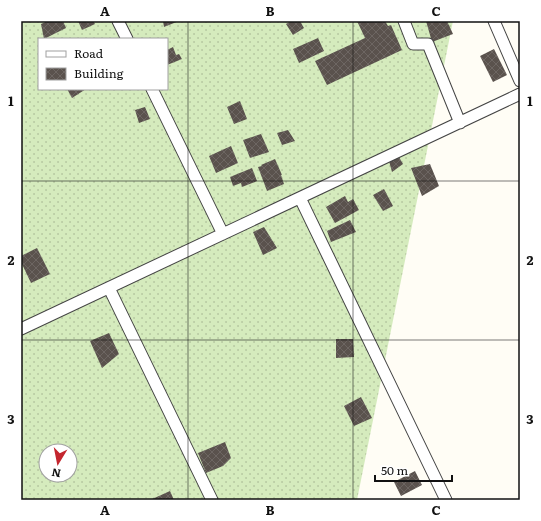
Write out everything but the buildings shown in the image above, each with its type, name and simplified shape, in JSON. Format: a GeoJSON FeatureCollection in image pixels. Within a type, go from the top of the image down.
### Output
{"type":"FeatureCollection","features":[{"type":"Feature","properties":{"kind":"street"},"geometry":{"type":"LineString","coordinates":[[118,21],[126,38]]}},
{"type":"Feature","properties":{"kind":"street"},"geometry":{"type":"LineString","coordinates":[[404,21],[413,44],[428,44],[460,123]]}},
{"type":"Feature","properties":{"kind":"street"},"geometry":{"type":"LineString","coordinates":[[494,21],[520,81]]}},
{"type":"Feature","properties":{"kind":"street"},"geometry":{"type":"LineString","coordinates":[[152,90],[223,234]]}},
{"type":"Feature","properties":{"kind":"street"},"geometry":{"type":"LineString","coordinates":[[21,330],[520,94]]}},
{"type":"Feature","properties":{"kind":"street"},"geometry":{"type":"LineString","coordinates":[[300,198],[446,500]]}},
{"type":"Feature","properties":{"kind":"street"},"geometry":{"type":"LineString","coordinates":[[109,288],[212,500]]}},
{"type":"Feature","properties":{"kind":"green space"},"geometry":{"type":"Polygon","coordinates":[[[21,21],[453,21],[357,500],[21,500],[21,21]]]}}]}
